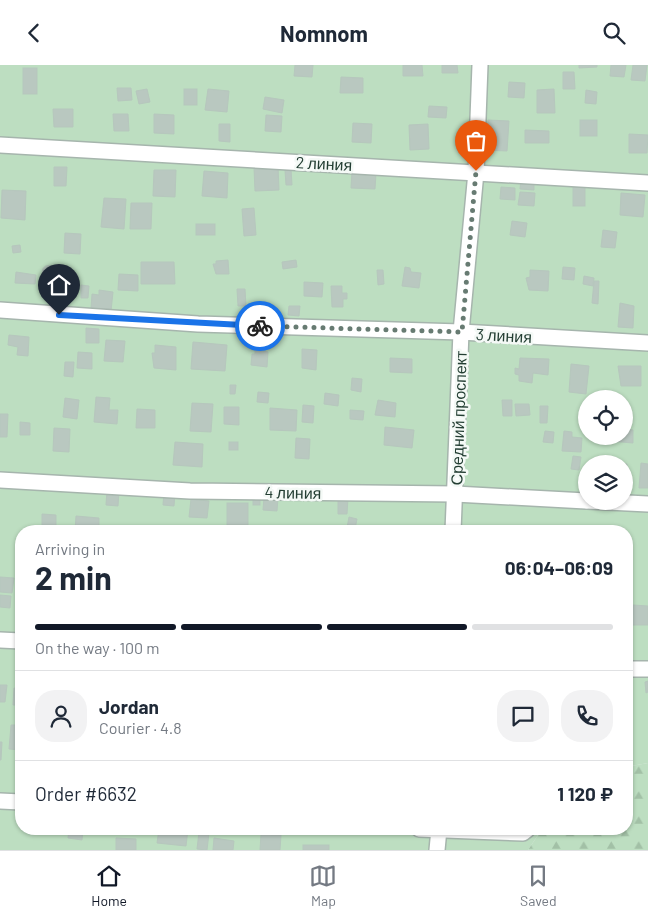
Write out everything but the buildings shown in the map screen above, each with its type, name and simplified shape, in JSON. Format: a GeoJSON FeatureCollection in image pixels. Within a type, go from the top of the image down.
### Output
{"type":"FeatureCollection","features":[{"type":"Feature","properties":{"kind":"street","name":"Средний проспект"},"geometry":{"type":"LineString","coordinates":[[453,525],[462,332],[476,171],[480,65]]}},
{"type":"Feature","properties":{"kind":"street","name":"2 линия"},"geometry":{"type":"LineString","coordinates":[[0,145],[476,171],[648,183]]}},
{"type":"Feature","properties":{"kind":"street","name":"3 линия"},"geometry":{"type":"LineString","coordinates":[[0,310],[198,324],[462,332],[648,343]]}},
{"type":"Feature","properties":{"kind":"street","name":"4 линия"},"geometry":{"type":"LineString","coordinates":[[0,480],[190,491],[455,494],[578,501]]}},
{"type":"Feature","properties":{"kind":"street","name":"4 линия"},"geometry":{"type":"LineString","coordinates":[[633,504],[648,505]]}},
{"type":"Feature","properties":{"kind":"street"},"geometry":{"type":"LineString","coordinates":[[0,640],[15,641]]}},
{"type":"Feature","properties":{"kind":"street"},"geometry":{"type":"LineString","coordinates":[[633,669],[648,669]]}},
{"type":"Feature","properties":{"kind":"street"},"geometry":{"type":"LineString","coordinates":[[0,801],[15,802]]}},
{"type":"Feature","properties":{"kind":"street"},"geometry":{"type":"LineString","coordinates":[[437,850],[438,835]]}},
{"type":"Feature","properties":{"kind":"green space"},"geometry":{"type":"Polygon","coordinates":[[[0,65],[648,65],[648,763],[633,766],[633,525],[15,525],[15,835],[538,835],[528,850],[0,850],[0,65]]]}},
{"type":"Feature","properties":{"kind":"green space"},"geometry":{"type":"Polygon","coordinates":[[[648,763],[648,850],[528,850],[538,835],[633,835],[633,766],[648,763]]]}},
{"type":"Feature","properties":{"kind":"way so far"},"geometry":{"type":"LineString","coordinates":[[260,326],[462,332],[476,171]]}},
{"type":"Feature","properties":{"kind":"route"},"geometry":{"type":"LineString","coordinates":[[59,315],[260,326]]}}]}
